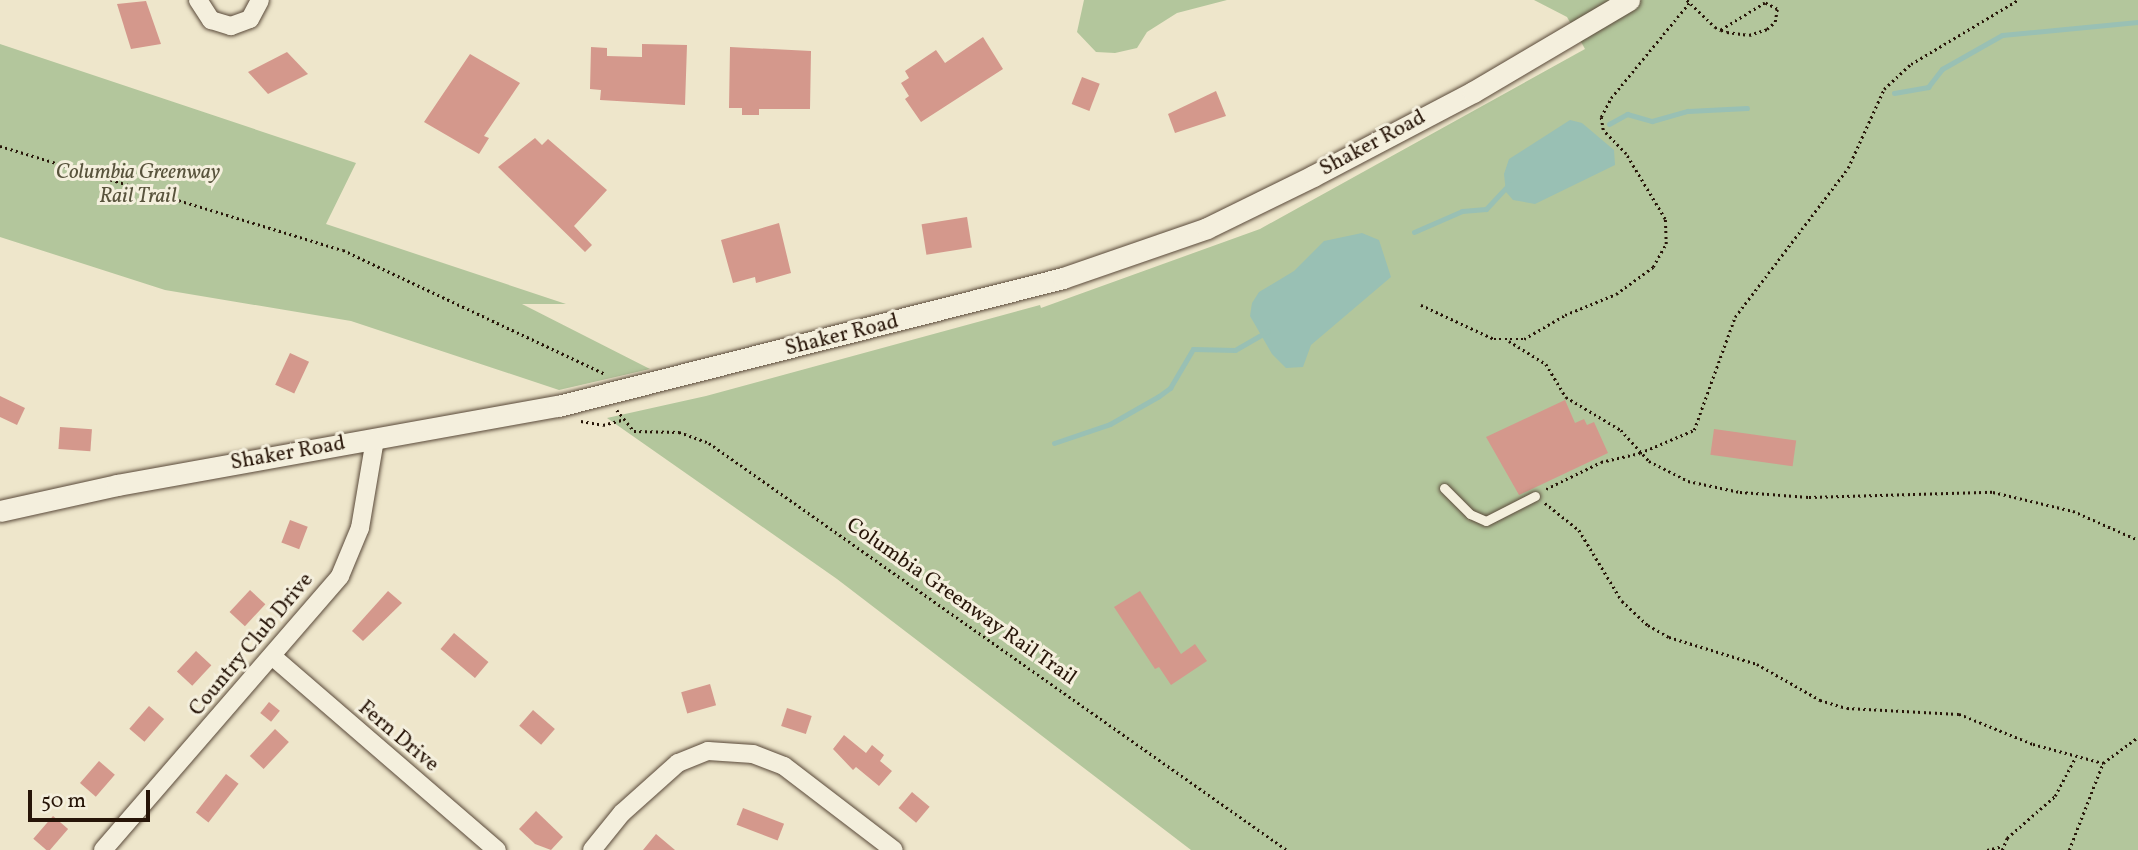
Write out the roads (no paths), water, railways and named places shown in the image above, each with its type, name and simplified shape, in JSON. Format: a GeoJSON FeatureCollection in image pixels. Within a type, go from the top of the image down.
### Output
{"type":"FeatureCollection","features":[{"type":"Feature","properties":{"kind":"street"},"geometry":{"type":"LineString","coordinates":[[198,0],[211,20],[231,26],[250,19],[260,0]]}},
{"type":"Feature","properties":{"kind":"street","name":"Shaker Road"},"geometry":{"type":"LineString","coordinates":[[0,511],[558,406],[671,380],[1063,278],[1207,228],[1313,176],[1473,92],[1629,0]]}},
{"type":"Feature","properties":{"kind":"street","name":"Country Club Drive"},"geometry":{"type":"LineString","coordinates":[[103,850],[320,602],[352,554],[375,439]]}},
{"type":"Feature","properties":{"kind":"street","name":"Fern Drive"},"geometry":{"type":"LineString","coordinates":[[272,656],[496,850]]}},
{"type":"Feature","properties":{"kind":"street"},"geometry":{"type":"LineString","coordinates":[[592,850],[622,813],[678,763],[708,751],[753,754],[784,766],[894,850]]}},
{"type":"Feature","properties":{"kind":"lane"},"geometry":{"type":"LineString","coordinates":[[1444,488],[1470,514],[1486,521],[1535,496]]}},
{"type":"Feature","properties":{"kind":"water"},"geometry":{"type":"Polygon","coordinates":[[[1570,120],[1582,123],[1614,150],[1615,165],[1535,204],[1513,200],[1506,192],[1504,174],[1509,159],[1570,120]]]}},
{"type":"Feature","properties":{"kind":"water"},"geometry":{"type":"Polygon","coordinates":[[[1362,233],[1379,240],[1391,277],[1311,345],[1303,367],[1286,368],[1272,354],[1250,316],[1252,303],[1259,292],[1294,271],[1324,241],[1362,233]]]}},
{"type":"Feature","properties":{"kind":"waterway"},"geometry":{"type":"LineString","coordinates":[[1894,93],[1928,87],[1942,69],[2002,35],[2138,22]]}},
{"type":"Feature","properties":{"kind":"waterway"},"geometry":{"type":"LineString","coordinates":[[1609,124],[1627,114],[1652,121],[1688,111],[1747,108]]}},
{"type":"Feature","properties":{"kind":"waterway"},"geometry":{"type":"LineString","coordinates":[[1414,232],[1462,211],[1486,209],[1509,184]]}},
{"type":"Feature","properties":{"kind":"waterway"},"geometry":{"type":"LineString","coordinates":[[1054,443],[1110,424],[1159,396],[1170,388],[1193,349],[1235,350],[1268,331]]}},
{"type":"Feature","properties":{"kind":"park label","name":"Columbia Greenway Rail Trail"},"geometry":{"type":"Point","coordinates":[138,185]}}]}
